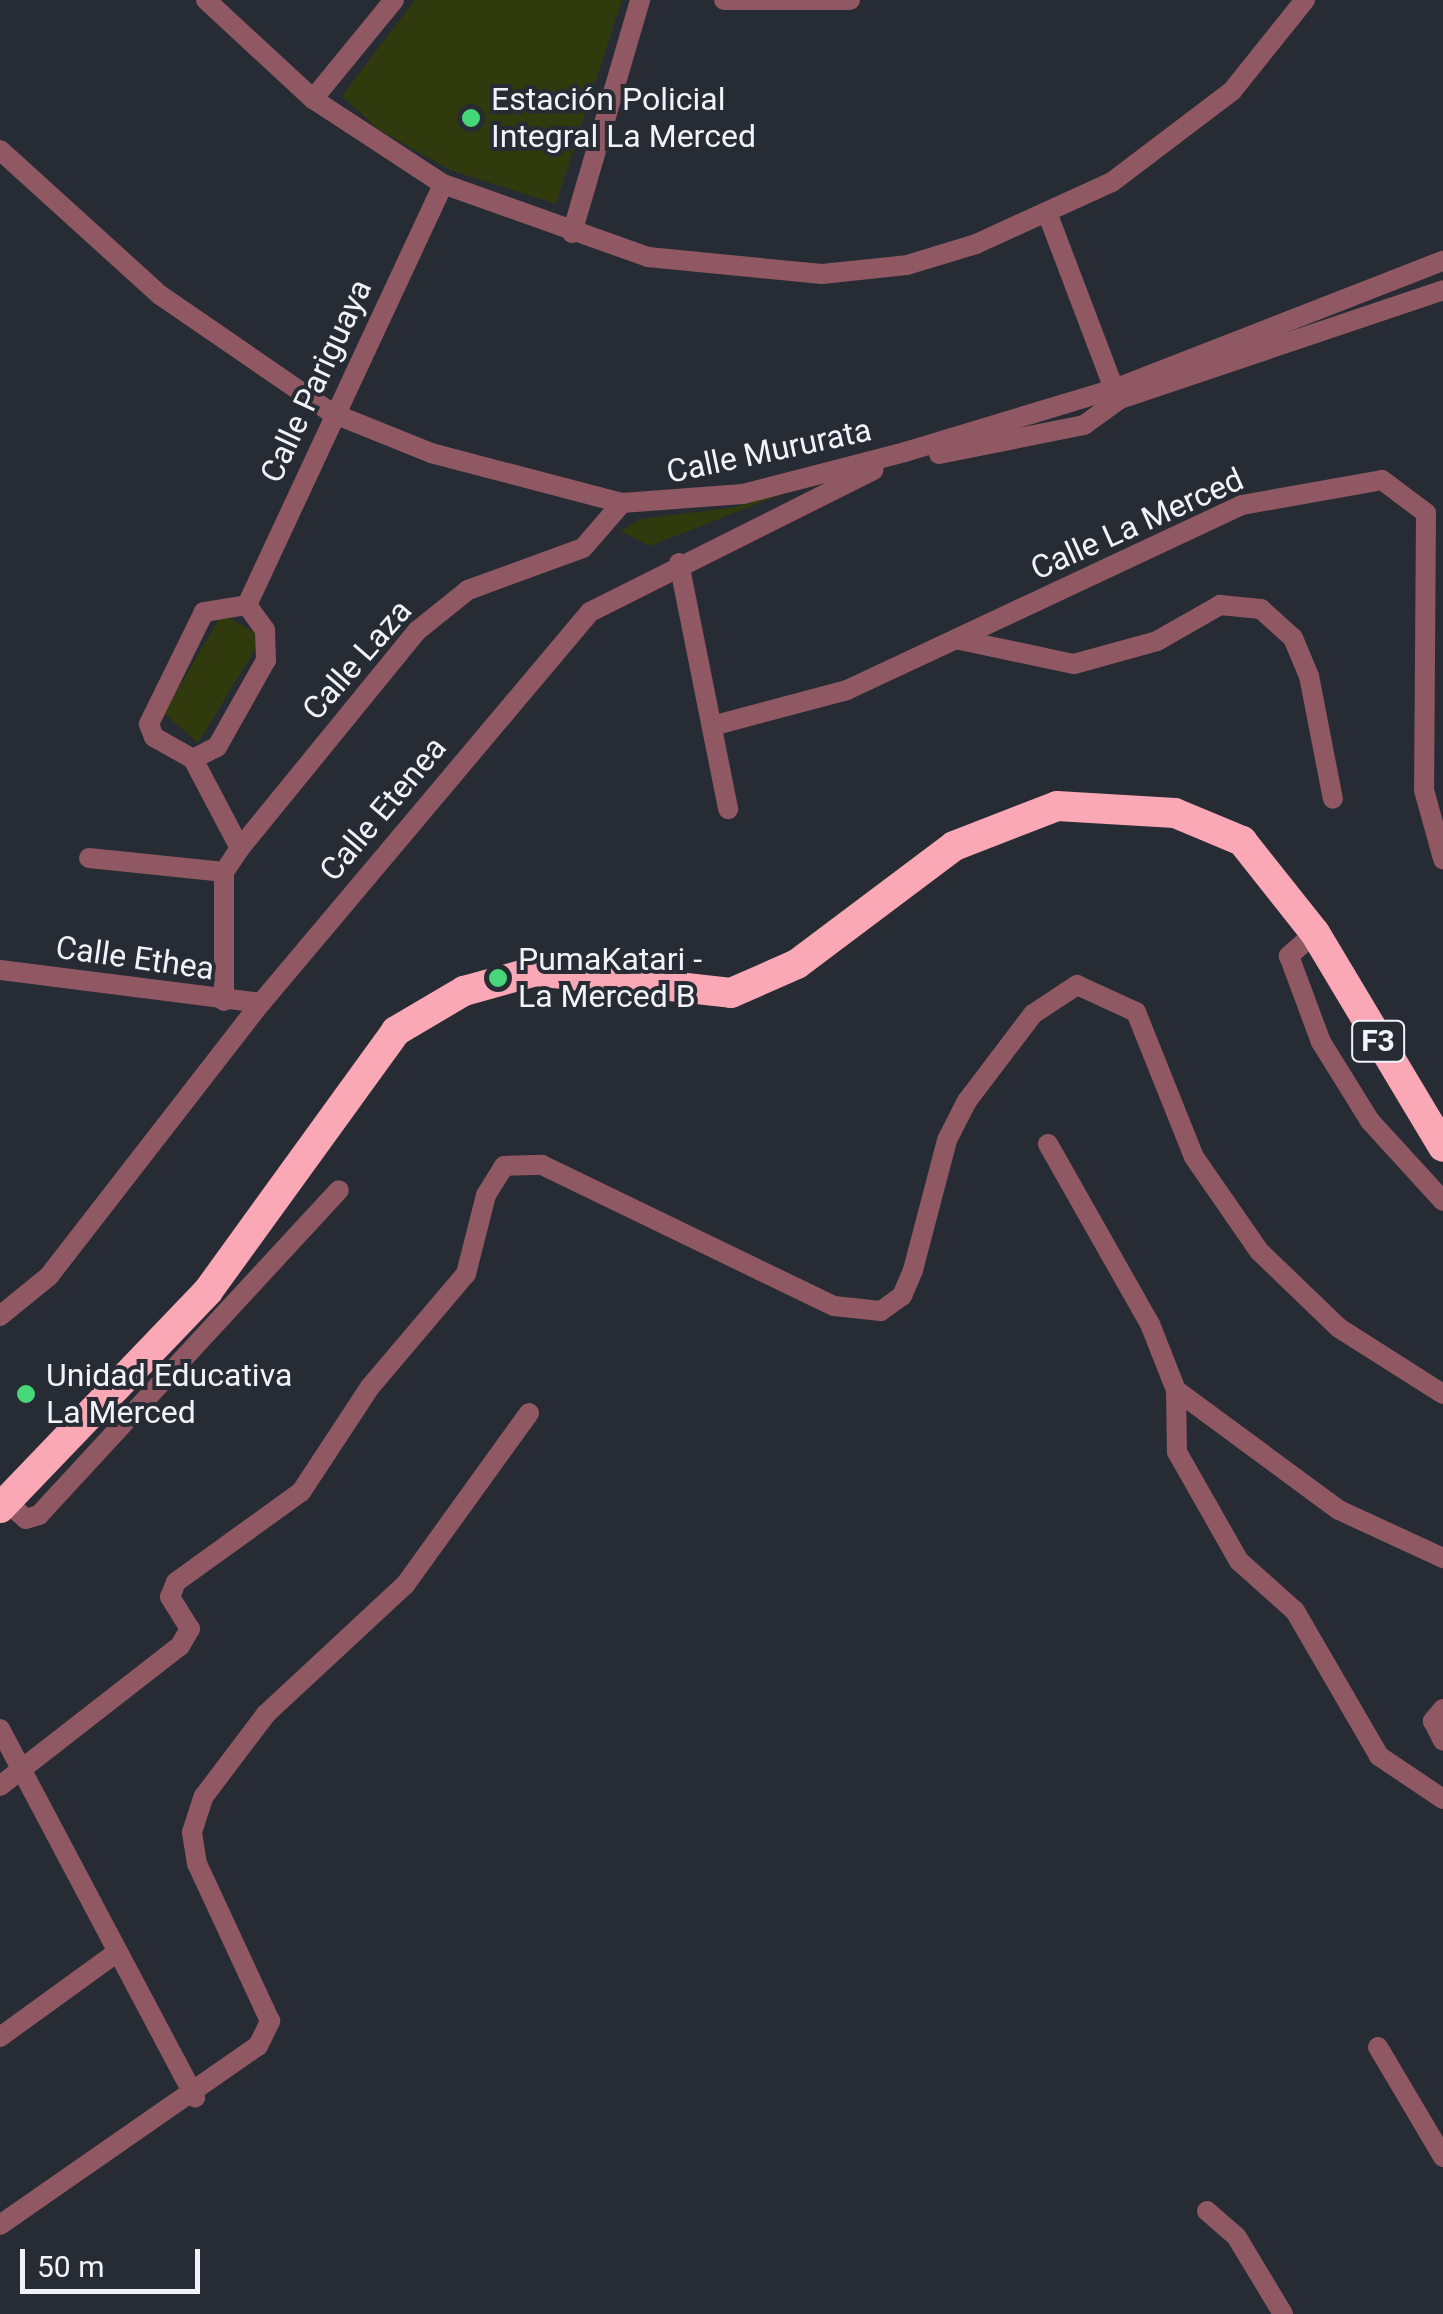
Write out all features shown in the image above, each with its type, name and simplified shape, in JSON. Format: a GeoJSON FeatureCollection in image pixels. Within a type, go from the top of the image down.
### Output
{"type":"FeatureCollection","features":[{"type":"Feature","properties":{"kind":"highway","name":"F3"},"geometry":{"type":"LineString","coordinates":[[4,1505],[208,1291],[376,1054],[464,990],[572,971],[731,993],[797,964],[954,846],[1058,806],[1127,804],[1212,824],[1276,875],[1315,933],[1443,1148]]}},
{"type":"Feature","properties":{"kind":"street"},"geometry":{"type":"LineString","coordinates":[[206,0],[314,99],[443,184],[572,233],[728,271],[822,274],[908,264],[1048,215],[1184,133],[1232,90],[1305,0]]}},
{"type":"Feature","properties":{"kind":"street"},"geometry":{"type":"LineString","coordinates":[[314,99],[394,0]]}},
{"type":"Feature","properties":{"kind":"street"},"geometry":{"type":"LineString","coordinates":[[572,233],[640,0]]}},
{"type":"Feature","properties":{"kind":"street"},"geometry":{"type":"LineString","coordinates":[[724,0],[850,0]]}},
{"type":"Feature","properties":{"kind":"street","name":"Calle Mururata"},"geometry":{"type":"LineString","coordinates":[[0,150],[8,173],[160,295],[332,412],[431,453],[622,503],[744,494],[904,452],[1114,389],[1443,260]]}},
{"type":"Feature","properties":{"kind":"street","name":"Calle Pariguaya"},"geometry":{"type":"LineString","coordinates":[[247,605],[332,412],[443,184]]}},
{"type":"Feature","properties":{"kind":"street"},"geometry":{"type":"LineString","coordinates":[[1048,215],[1114,389]]}},
{"type":"Feature","properties":{"kind":"street"},"geometry":{"type":"LineString","coordinates":[[877,468],[1084,425],[1120,399],[1443,290]]}},
{"type":"Feature","properties":{"kind":"street","name":"Calle Etenea"},"geometry":{"type":"LineString","coordinates":[[0,1316],[81,1238],[261,1003],[552,650],[590,612],[679,563],[904,452]]}},
{"type":"Feature","properties":{"kind":"street","name":"Calle La Merced"},"geometry":{"type":"LineString","coordinates":[[712,726],[847,690],[1242,505],[1345,481],[1396,484],[1426,513],[1424,790],[1443,860]]}},
{"type":"Feature","properties":{"kind":"street","name":"Calle Laza"},"geometry":{"type":"LineString","coordinates":[[224,872],[417,631],[468,590],[583,548],[622,503]]}},
{"type":"Feature","properties":{"kind":"street"},"geometry":{"type":"LineString","coordinates":[[679,563],[728,809]]}},
{"type":"Feature","properties":{"kind":"street"},"geometry":{"type":"LineString","coordinates":[[194,759],[217,747],[266,660],[266,630],[247,605],[204,612],[150,713],[154,737],[194,759],[240,848]]}},
{"type":"Feature","properties":{"kind":"street"},"geometry":{"type":"LineString","coordinates":[[960,640],[1074,664],[1157,641],[1220,605],[1261,608],[1293,638],[1309,676],[1333,799]]}},
{"type":"Feature","properties":{"kind":"street"},"geometry":{"type":"LineString","coordinates":[[89,858],[224,872],[224,1001]]}},
{"type":"Feature","properties":{"kind":"street"},"geometry":{"type":"LineString","coordinates":[[1315,933],[1289,956],[1321,1042],[1370,1121],[1443,1201]]}},
{"type":"Feature","properties":{"kind":"street","name":"Calle Ethea"},"geometry":{"type":"LineString","coordinates":[[0,970],[261,1003]]}},
{"type":"Feature","properties":{"kind":"street"},"geometry":{"type":"LineString","coordinates":[[0,1786],[180,1646],[190,1628],[170,1597],[176,1582],[301,1492],[370,1387],[466,1274],[486,1195],[504,1166],[542,1165],[834,1306],[881,1311],[902,1296],[913,1270],[947,1140],[967,1101],[1033,1014],[1077,986],[1136,1012],[1194,1157],[1259,1250],[1339,1328],[1443,1394]]}},
{"type":"Feature","properties":{"kind":"street"},"geometry":{"type":"LineString","coordinates":[[1048,1144],[1127,1273],[1176,1390],[1177,1452],[1238,1562],[1295,1611],[1378,1756],[1443,1799]]}},
{"type":"Feature","properties":{"kind":"street"},"geometry":{"type":"LineString","coordinates":[[4,1505],[26,1519],[40,1515],[339,1190]]}},
{"type":"Feature","properties":{"kind":"street"},"geometry":{"type":"LineString","coordinates":[[1176,1390],[1339,1510],[1443,1558]]}},
{"type":"Feature","properties":{"kind":"street"},"geometry":{"type":"LineString","coordinates":[[0,2225],[195,2098],[258,2046],[270,2022],[197,1864],[192,1832],[204,1796],[266,1714],[405,1585],[530,1413]]}},
{"type":"Feature","properties":{"kind":"street"},"geometry":{"type":"LineString","coordinates":[[1443,1708],[1433,1721],[1443,1740]]}},
{"type":"Feature","properties":{"kind":"street"},"geometry":{"type":"LineString","coordinates":[[0,1729],[24,1767],[116,1954],[195,2098]]}},
{"type":"Feature","properties":{"kind":"street"},"geometry":{"type":"LineString","coordinates":[[0,2037],[116,1954]]}},
{"type":"Feature","properties":{"kind":"street"},"geometry":{"type":"LineString","coordinates":[[1378,2047],[1443,2156]]}},
{"type":"Feature","properties":{"kind":"street"},"geometry":{"type":"LineString","coordinates":[[1207,2211],[1236,2236],[1282,2314]]}},
{"type":"Feature","properties":{"kind":"green space"},"geometry":{"type":"Polygon","coordinates":[[[415,0],[622,0],[556,204],[450,170],[378,129],[342,96],[415,0]]]}},
{"type":"Feature","properties":{"kind":"green space"},"geometry":{"type":"Polygon","coordinates":[[[810,483],[650,546],[620,531],[641,519],[736,507],[810,483]]]}},
{"type":"Feature","properties":{"kind":"green space"},"geometry":{"type":"Polygon","coordinates":[[[222,614],[254,632],[257,646],[198,743],[164,713],[222,614]]]}},
{"type":"Feature","properties":{"kind":"place","name":"Estación Policial Integral La Merced"},"geometry":{"type":"Point","coordinates":[471,118]}},
{"type":"Feature","properties":{"kind":"place","name":"PumaKatari - La Merced B"},"geometry":{"type":"Point","coordinates":[498,978]}},
{"type":"Feature","properties":{"kind":"place","name":"Unidad Educativa La Merced"},"geometry":{"type":"Point","coordinates":[26,1394]}}]}
